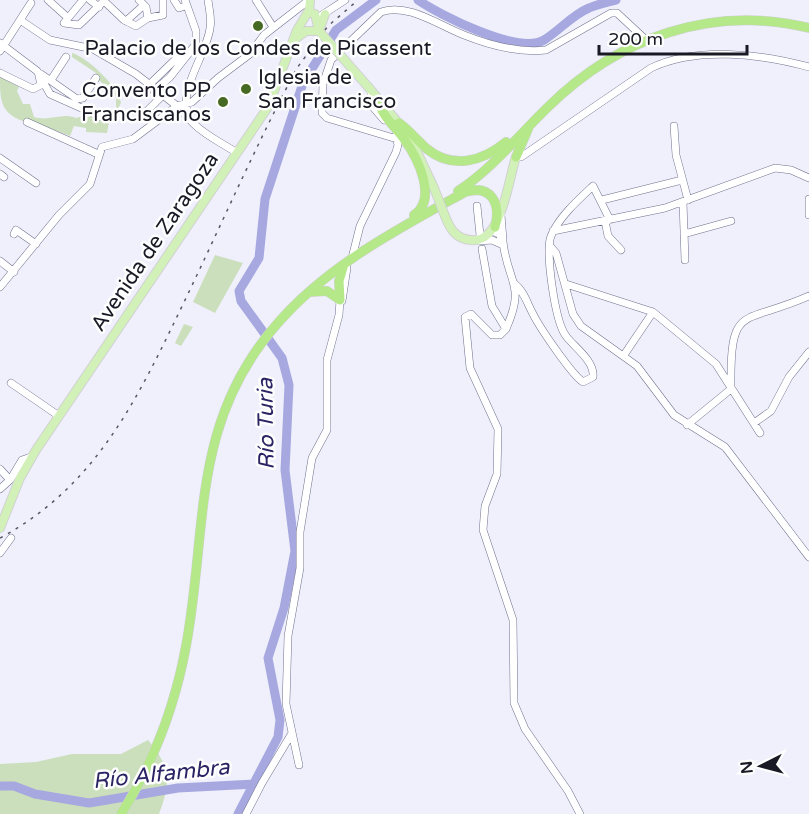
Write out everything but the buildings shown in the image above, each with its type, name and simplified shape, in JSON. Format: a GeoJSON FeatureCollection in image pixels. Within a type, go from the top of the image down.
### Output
{"type":"FeatureCollection","features":[{"type":"Feature","properties":{"kind":"highway"},"geometry":{"type":"LineString","coordinates":[[427,213],[468,185],[590,70],[645,39],[688,26],[736,20],[763,21],[809,28]]}},
{"type":"Feature","properties":{"kind":"highway"},"geometry":{"type":"LineString","coordinates":[[367,248],[422,210],[425,203],[425,189],[414,155],[381,109],[379,100]]}},
{"type":"Feature","properties":{"kind":"highway"},"geometry":{"type":"LineString","coordinates":[[399,123],[431,152],[459,161],[485,157],[521,134]]}},
{"type":"Feature","properties":{"kind":"highway"},"geometry":{"type":"LineString","coordinates":[[516,157],[531,124]]}},
{"type":"Feature","properties":{"kind":"highway"},"geometry":{"type":"LineString","coordinates":[[123,811],[159,740],[179,679],[192,609],[203,493],[210,455],[234,390],[261,345],[276,324],[307,292],[348,260],[465,192],[483,190],[490,193],[497,203],[494,229]]}},
{"type":"Feature","properties":{"kind":"highway"},"geometry":{"type":"LineString","coordinates":[[340,303],[340,273],[348,260]]}},
{"type":"Feature","properties":{"kind":"highway"},"geometry":{"type":"LineString","coordinates":[[307,292],[327,291],[340,303]]}},
{"type":"Feature","properties":{"kind":"main road"},"geometry":{"type":"LineString","coordinates":[[310,0],[312,17],[320,32],[399,123],[418,151],[451,230],[459,237],[480,241],[494,229],[516,157]]}},
{"type":"Feature","properties":{"kind":"main road","name":"Avenida de Zaragoza"},"geometry":{"type":"LineString","coordinates":[[0,528],[32,457],[271,101],[294,39],[312,17]]}},
{"type":"Feature","properties":{"kind":"main road"},"geometry":{"type":"LineString","coordinates":[[294,39],[306,31],[320,32]]}},
{"type":"Feature","properties":{"kind":"street"},"geometry":{"type":"LineString","coordinates":[[48,0],[66,18]]}},
{"type":"Feature","properties":{"kind":"street"},"geometry":{"type":"LineString","coordinates":[[83,0],[64,23],[79,25],[102,3]]}},
{"type":"Feature","properties":{"kind":"street"},"geometry":{"type":"LineString","coordinates":[[90,0],[102,3],[136,26],[148,18],[163,15],[163,0]]}},
{"type":"Feature","properties":{"kind":"street"},"geometry":{"type":"LineString","coordinates":[[152,88],[170,77],[196,44],[196,31],[185,3],[178,8],[174,0]]}},
{"type":"Feature","properties":{"kind":"street"},"geometry":{"type":"LineString","coordinates":[[194,124],[186,104],[187,90],[203,55],[211,27],[208,0]]}},
{"type":"Feature","properties":{"kind":"street"},"geometry":{"type":"LineString","coordinates":[[256,0],[273,27]]}},
{"type":"Feature","properties":{"kind":"street"},"geometry":{"type":"LineString","coordinates":[[0,287],[90,184],[98,154],[106,144],[136,137],[177,106],[186,104],[196,97],[247,57],[273,27],[310,0]]}},
{"type":"Feature","properties":{"kind":"street"},"geometry":{"type":"LineString","coordinates":[[292,14],[312,17],[345,0]]}},
{"type":"Feature","properties":{"kind":"street"},"geometry":{"type":"LineString","coordinates":[[31,3],[1,46],[76,99],[83,98],[96,78]]}},
{"type":"Feature","properties":{"kind":"street"},"geometry":{"type":"LineString","coordinates":[[126,21],[142,3],[148,18]]}},
{"type":"Feature","properties":{"kind":"street"},"geometry":{"type":"LineString","coordinates":[[397,139],[327,118],[322,113],[322,84],[331,60],[376,16],[385,11],[404,11],[466,36],[521,50],[546,50],[611,14],[617,13],[645,39]]}},
{"type":"Feature","properties":{"kind":"street"},"geometry":{"type":"LineString","coordinates":[[20,20],[50,40],[93,49],[136,74],[177,106],[194,124],[237,153]]}},
{"type":"Feature","properties":{"kind":"street"},"geometry":{"type":"LineString","coordinates":[[516,157],[521,157],[651,68],[669,59],[732,55],[764,57],[809,67]]}},
{"type":"Feature","properties":{"kind":"street"},"geometry":{"type":"LineString","coordinates":[[152,88],[179,56]]}},
{"type":"Feature","properties":{"kind":"street"},"geometry":{"type":"LineString","coordinates":[[51,80],[66,57]]}},
{"type":"Feature","properties":{"kind":"street"},"geometry":{"type":"LineString","coordinates":[[0,73],[33,89],[41,85],[37,71]]}},
{"type":"Feature","properties":{"kind":"street"},"geometry":{"type":"LineString","coordinates":[[37,71],[50,94],[77,104],[106,120]]}},
{"type":"Feature","properties":{"kind":"street"},"geometry":{"type":"LineString","coordinates":[[187,90],[196,97]]}},
{"type":"Feature","properties":{"kind":"street"},"geometry":{"type":"LineString","coordinates":[[348,260],[360,226],[396,152],[397,139],[394,132],[372,106],[370,90]]}},
{"type":"Feature","properties":{"kind":"street"},"geometry":{"type":"LineString","coordinates":[[144,114],[162,96]]}},
{"type":"Feature","properties":{"kind":"street"},"geometry":{"type":"LineString","coordinates":[[27,122],[98,154]]}},
{"type":"Feature","properties":{"kind":"street"},"geometry":{"type":"LineString","coordinates":[[674,126],[686,201],[685,260]]}},
{"type":"Feature","properties":{"kind":"street"},"geometry":{"type":"LineString","coordinates":[[0,158],[36,183]]}},
{"type":"Feature","properties":{"kind":"street"},"geometry":{"type":"LineString","coordinates":[[553,231],[665,208],[775,168],[791,170],[809,178]]}},
{"type":"Feature","properties":{"kind":"street"},"geometry":{"type":"LineString","coordinates":[[602,200],[682,180]]}},
{"type":"Feature","properties":{"kind":"street"},"geometry":{"type":"LineString","coordinates":[[514,283],[521,290],[534,315],[573,372],[583,382],[590,381],[593,377],[593,368],[564,334],[557,321],[550,246],[553,231],[593,186],[602,200],[608,220],[608,236],[621,250]]}},
{"type":"Feature","properties":{"kind":"street"},"geometry":{"type":"LineString","coordinates":[[809,199],[809,215]]}},
{"type":"Feature","properties":{"kind":"street"},"geometry":{"type":"LineString","coordinates":[[477,206],[480,241],[492,306],[506,329]]}},
{"type":"Feature","properties":{"kind":"street"},"geometry":{"type":"LineString","coordinates":[[502,206],[503,245]]}},
{"type":"Feature","properties":{"kind":"street"},"geometry":{"type":"LineString","coordinates":[[684,234],[731,221]]}},
{"type":"Feature","properties":{"kind":"street"},"geometry":{"type":"LineString","coordinates":[[494,229],[499,234],[514,283],[516,307],[506,329],[495,336],[488,332],[475,315],[465,317],[470,368],[496,420],[500,441],[496,474],[484,512],[483,530],[513,620],[512,688],[519,719],[568,790],[580,814]]}},
{"type":"Feature","properties":{"kind":"street"},"geometry":{"type":"LineString","coordinates":[[14,234],[16,230],[36,244]]}},
{"type":"Feature","properties":{"kind":"street"},"geometry":{"type":"LineString","coordinates":[[480,241],[492,240],[503,245]]}},
{"type":"Feature","properties":{"kind":"street"},"geometry":{"type":"LineString","coordinates":[[550,246],[556,253],[573,314],[581,326],[624,355],[650,380],[667,407],[687,425],[717,441],[729,452],[809,557]]}},
{"type":"Feature","properties":{"kind":"street"},"geometry":{"type":"LineString","coordinates":[[0,261],[14,272]]}},
{"type":"Feature","properties":{"kind":"street"},"geometry":{"type":"LineString","coordinates":[[566,284],[653,312],[716,364],[760,433]]}},
{"type":"Feature","properties":{"kind":"street"},"geometry":{"type":"LineString","coordinates":[[687,425],[731,389],[732,343],[735,331],[742,322],[752,314],[784,307],[809,296]]}},
{"type":"Feature","properties":{"kind":"street"},"geometry":{"type":"LineString","coordinates":[[299,765],[286,704],[288,636],[300,568],[300,532],[312,458],[327,430],[327,360],[340,303]]}},
{"type":"Feature","properties":{"kind":"street"},"geometry":{"type":"LineString","coordinates":[[624,355],[653,312]]}},
{"type":"Feature","properties":{"kind":"street"},"geometry":{"type":"LineString","coordinates":[[754,423],[771,411],[789,376],[809,352]]}},
{"type":"Feature","properties":{"kind":"street"},"geometry":{"type":"LineString","coordinates":[[11,383],[59,416]]}},
{"type":"Feature","properties":{"kind":"street","name":"Avenida de Zaragoza"},"geometry":{"type":"LineString","coordinates":[[0,489],[10,480],[22,460],[32,457]]}},
{"type":"Feature","properties":{"kind":"street"},"geometry":{"type":"LineString","coordinates":[[0,469],[10,480]]}},
{"type":"Feature","properties":{"kind":"street"},"geometry":{"type":"LineString","coordinates":[[0,553],[11,538]]}},
{"type":"Feature","properties":{"kind":"street"},"geometry":{"type":"LineString","coordinates":[[246,814],[292,733]]}},
{"type":"Feature","properties":{"kind":"green space"},"geometry":{"type":"Polygon","coordinates":[[[72,53],[86,60],[115,89],[121,103],[116,112],[116,97],[95,76],[96,73],[72,57],[72,53]]]}},
{"type":"Feature","properties":{"kind":"green space"},"geometry":{"type":"Polygon","coordinates":[[[0,77],[19,87],[17,91],[23,104],[30,104],[34,117],[71,116],[76,118],[91,114],[109,122],[107,133],[86,132],[86,128],[74,126],[70,136],[25,119],[23,121],[15,118],[3,104],[0,77]]]}},
{"type":"Feature","properties":{"kind":"green space"},"geometry":{"type":"Polygon","coordinates":[[[215,255],[243,263],[215,313],[193,302],[215,255]]]}},
{"type":"Feature","properties":{"kind":"green space"},"geometry":{"type":"Polygon","coordinates":[[[184,324],[193,327],[181,346],[175,343],[184,324]]]}},
{"type":"Feature","properties":{"kind":"green space"},"geometry":{"type":"Polygon","coordinates":[[[148,740],[161,758],[167,775],[166,793],[159,814],[0,814],[0,764],[36,762],[72,754],[121,754],[148,740]]]}},
{"type":"Feature","properties":{"kind":"waterway","name":"Río Turia"},"geometry":{"type":"LineString","coordinates":[[238,814],[278,737],[280,720],[268,658],[284,608],[295,551],[285,470],[289,385],[282,358],[241,301],[239,291],[259,258],[265,199],[303,83],[336,30],[376,0]]}},
{"type":"Feature","properties":{"kind":"waterway","name":"Río Turia"},"geometry":{"type":"LineString","coordinates":[[418,0],[443,15],[480,31],[516,42],[532,43],[544,40],[583,11],[616,0]]}},
{"type":"Feature","properties":{"kind":"waterway","name":"Río Alfambra"},"geometry":{"type":"LineString","coordinates":[[0,786],[14,786],[35,794],[89,803],[178,788],[255,784]]}},
{"type":"Feature","properties":{"kind":"railway"},"geometry":{"type":"LineString","coordinates":[[0,538],[35,516],[64,492],[113,434],[151,368],[297,68],[328,26],[358,0]]}},
{"type":"Feature","properties":{"kind":"place","name":"Palacio de los Condes de Picassent"},"geometry":{"type":"Point","coordinates":[258,26]}},
{"type":"Feature","properties":{"kind":"place","name":"Iglesia de San Francisco"},"geometry":{"type":"Point","coordinates":[246,89]}},
{"type":"Feature","properties":{"kind":"place","name":"Convento PP Franciscanos"},"geometry":{"type":"Point","coordinates":[223,102]}}]}
